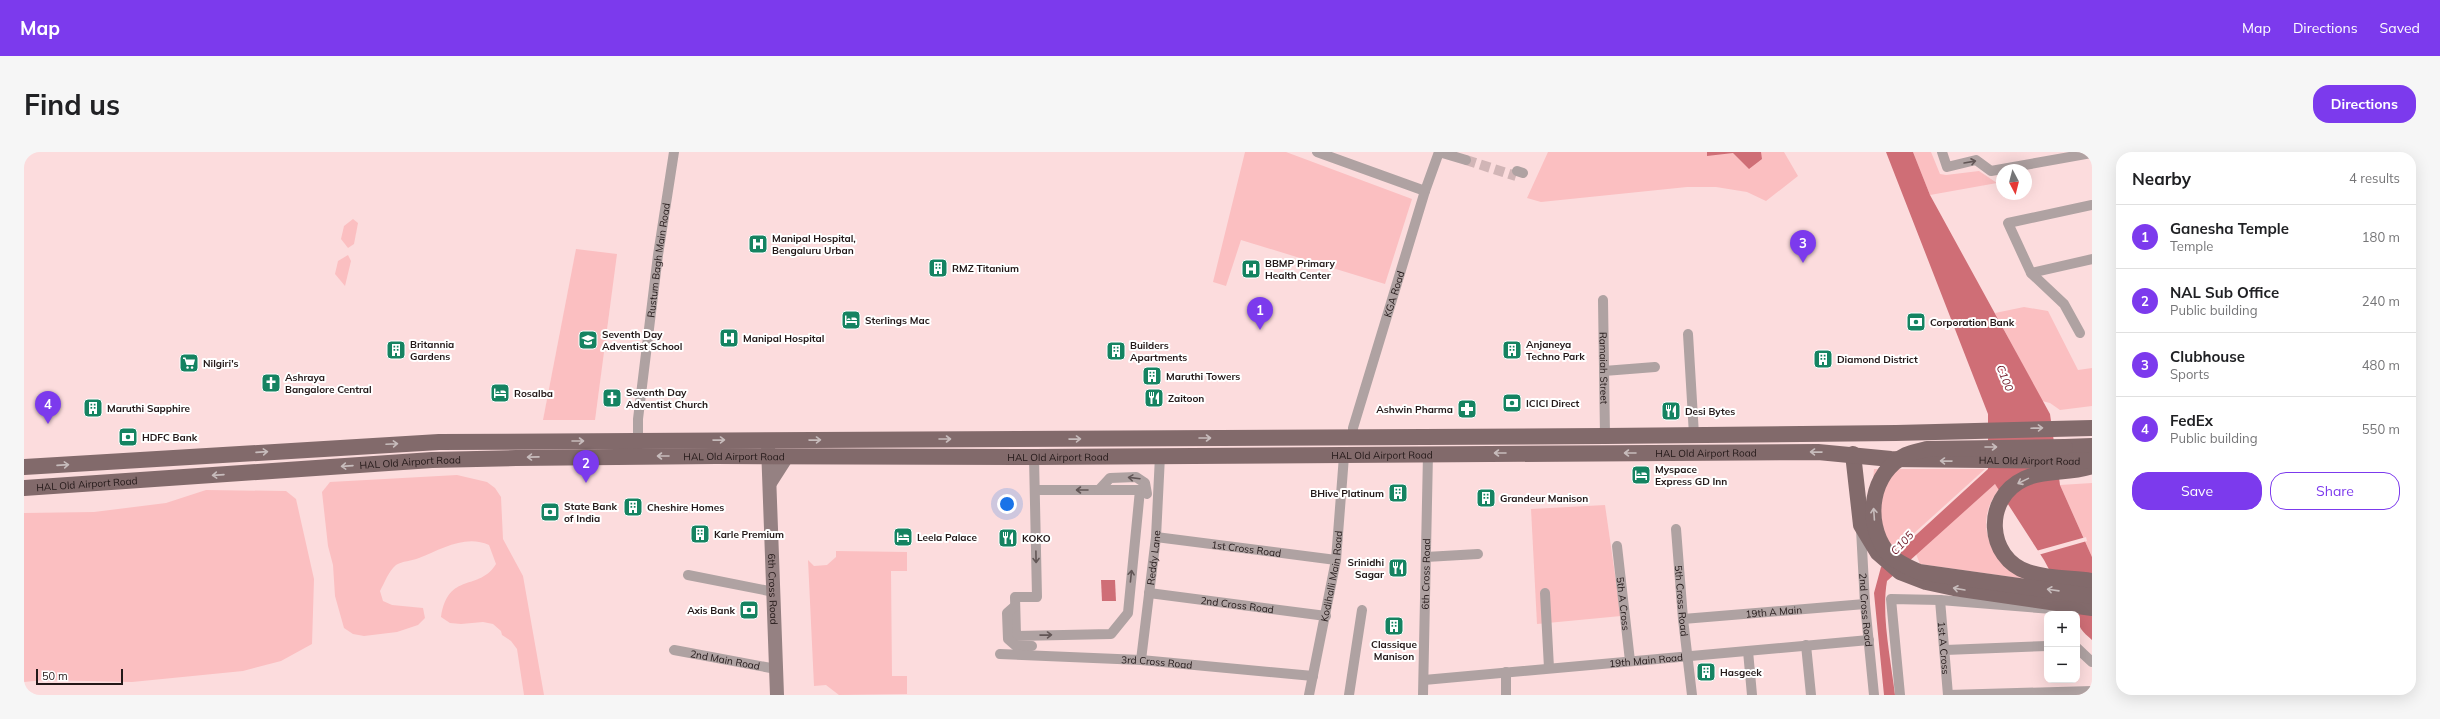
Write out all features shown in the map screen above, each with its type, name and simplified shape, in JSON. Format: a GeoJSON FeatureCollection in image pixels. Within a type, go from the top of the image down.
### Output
{"type":"FeatureCollection","features":[{"type":"Feature","properties":{"kind":"main road","name":"HAL Old Airport Road"},"geometry":{"type":"LineString","coordinates":[[24,467],[439,442],[1604,436],[2092,428]]}},
{"type":"Feature","properties":{"kind":"main road"},"geometry":{"type":"LineString","coordinates":[[2092,446],[2024,479],[2010,488],[1998,503],[1995,512],[1995,525],[1999,544],[2015,565],[2028,572],[2092,581]]}},
{"type":"Feature","properties":{"kind":"main road"},"geometry":{"type":"LineString","coordinates":[[2092,466],[2077,472],[2065,460],[1927,449],[1906,455],[1893,465],[1879,485],[1873,504],[1874,520],[1879,538],[1886,551],[1903,564],[1919,572],[2092,596]]}},
{"type":"Feature","properties":{"kind":"main road","name":"HAL Old Airport Road"},"geometry":{"type":"LineString","coordinates":[[24,488],[432,460],[716,456],[786,458],[1344,456],[1428,454],[1818,452],[1852,454],[1891,459],[1985,461],[2065,460],[2092,462]]}},
{"type":"Feature","properties":{"kind":"main road"},"geometry":{"type":"LineString","coordinates":[[1852,454],[1861,525],[1867,538],[1886,562],[1900,572],[1926,582],[2061,610],[2092,608]]}},
{"type":"Feature","properties":{"kind":"street","name":"Rustum Bagh Main Road"},"geometry":{"type":"LineString","coordinates":[[638,441],[638,419],[658,255],[674,152]]}},
{"type":"Feature","properties":{"kind":"street"},"geometry":{"type":"LineString","coordinates":[[1317,152],[1425,191]]}},
{"type":"Feature","properties":{"kind":"street"},"geometry":{"type":"LineString","coordinates":[[1439,152],[1464,156]]}},
{"type":"Feature","properties":{"kind":"street","name":"KGA Road"},"geometry":{"type":"LineString","coordinates":[[1353,438],[1353,428],[1425,191],[1439,152]]}},
{"type":"Feature","properties":{"kind":"street"},"geometry":{"type":"LineString","coordinates":[[1942,152],[1947,166],[1976,160],[1991,171],[2092,153]]}},
{"type":"Feature","properties":{"kind":"street"},"geometry":{"type":"LineString","coordinates":[[2080,333],[2064,304],[2031,273],[2008,223],[2092,205]]}},
{"type":"Feature","properties":{"kind":"street"},"geometry":{"type":"LineString","coordinates":[[2031,273],[2092,259]]}},
{"type":"Feature","properties":{"kind":"street","name":"Ramaiah Street"},"geometry":{"type":"LineString","coordinates":[[1603,300],[1604,436]]}},
{"type":"Feature","properties":{"kind":"street"},"geometry":{"type":"LineString","coordinates":[[1688,334],[1694,435]]}},
{"type":"Feature","properties":{"kind":"street"},"geometry":{"type":"LineString","coordinates":[[1604,371],[1655,367]]}},
{"type":"Feature","properties":{"kind":"street","name":"6th Cross Road"},"geometry":{"type":"LineString","coordinates":[[767,440],[770,457],[777,695]]}},
{"type":"Feature","properties":{"kind":"street","name":"6th Cross Road"},"geometry":{"type":"LineString","coordinates":[[1423,695],[1428,454]]}},
{"type":"Feature","properties":{"kind":"street","name":"Reddy Lane"},"geometry":{"type":"LineString","coordinates":[[1141,660],[1156,537],[1160,456]]}},
{"type":"Feature","properties":{"kind":"street","name":"Kodihalli Main Road"},"geometry":{"type":"LineString","coordinates":[[1308,695],[1326,616],[1336,560],[1344,456]]}},
{"type":"Feature","properties":{"kind":"street"},"geometry":{"type":"LineString","coordinates":[[1034,457],[1037,597],[1015,598],[1016,636],[1111,634],[1128,613],[1140,490],[1035,490]]}},
{"type":"Feature","properties":{"kind":"street"},"geometry":{"type":"LineString","coordinates":[[770,483],[786,458]]}},
{"type":"Feature","properties":{"kind":"street"},"geometry":{"type":"LineString","coordinates":[[1099,490],[1110,478],[1136,477],[1145,483],[1147,494]]}},
{"type":"Feature","properties":{"kind":"street","name":"2nd Cross Road"},"geometry":{"type":"LineString","coordinates":[[1861,525],[1865,604],[1874,695]]}},
{"type":"Feature","properties":{"kind":"street","name":"5th Cross Road"},"geometry":{"type":"LineString","coordinates":[[1676,529],[1682,619],[1688,655],[1692,695]]}},
{"type":"Feature","properties":{"kind":"street","name":"1st Cross Road"},"geometry":{"type":"LineString","coordinates":[[1156,537],[1336,560]]}},
{"type":"Feature","properties":{"kind":"street","name":"5th A Cross"},"geometry":{"type":"LineString","coordinates":[[1616,546],[1630,661]]}},
{"type":"Feature","properties":{"kind":"street"},"geometry":{"type":"LineString","coordinates":[[1426,557],[1478,554]]}},
{"type":"Feature","properties":{"kind":"street"},"geometry":{"type":"LineString","coordinates":[[688,575],[774,592]]}},
{"type":"Feature","properties":{"kind":"street","name":"2nd Cross Road"},"geometry":{"type":"LineString","coordinates":[[1149,593],[1326,616]]}},
{"type":"Feature","properties":{"kind":"street"},"geometry":{"type":"LineString","coordinates":[[1545,593],[1549,668]]}},
{"type":"Feature","properties":{"kind":"street"},"geometry":{"type":"LineString","coordinates":[[1900,695],[1890,599],[1940,600],[2061,610]]}},
{"type":"Feature","properties":{"kind":"street","name":"1st A Cross"},"geometry":{"type":"LineString","coordinates":[[1940,600],[1948,695]]}},
{"type":"Feature","properties":{"kind":"street","name":"19th A Main"},"geometry":{"type":"LineString","coordinates":[[1682,619],[1865,604]]}},
{"type":"Feature","properties":{"kind":"street"},"geometry":{"type":"LineString","coordinates":[[1015,606],[1007,613],[1008,639],[1016,646],[1032,646]]}},
{"type":"Feature","properties":{"kind":"street"},"geometry":{"type":"LineString","coordinates":[[1350,695],[1362,610]]}},
{"type":"Feature","properties":{"kind":"street","name":"19th Main Road"},"geometry":{"type":"LineString","coordinates":[[1424,680],[1688,655],[1869,640]]}},
{"type":"Feature","properties":{"kind":"street"},"geometry":{"type":"LineString","coordinates":[[1806,645],[1811,695]]}},
{"type":"Feature","properties":{"kind":"street"},"geometry":{"type":"LineString","coordinates":[[1945,650],[2044,646]]}},
{"type":"Feature","properties":{"kind":"street","name":"2nd Main Road"},"geometry":{"type":"LineString","coordinates":[[674,650],[776,669]]}},
{"type":"Feature","properties":{"kind":"street"},"geometry":{"type":"LineString","coordinates":[[1748,651],[1752,695]]}},
{"type":"Feature","properties":{"kind":"street"},"geometry":{"type":"LineString","coordinates":[[2080,651],[2092,662]]}},
{"type":"Feature","properties":{"kind":"street","name":"3rd Cross Road"},"geometry":{"type":"LineString","coordinates":[[1000,654],[1141,660],[1313,676]]}},
{"type":"Feature","properties":{"kind":"street"},"geometry":{"type":"LineString","coordinates":[[1506,672],[1506,695]]}},
{"type":"Feature","properties":{"kind":"street"},"geometry":{"type":"LineString","coordinates":[[1948,695],[2092,691]]}},
{"type":"Feature","properties":{"kind":"shaded area"},"geometry":{"type":"Polygon","coordinates":[[[1245,152],[1286,152],[1412,199],[1385,284],[1241,240],[1226,286],[1213,282],[1245,152]]]}},
{"type":"Feature","properties":{"kind":"shaded area"},"geometry":{"type":"Polygon","coordinates":[[[1548,152],[1784,152],[1798,176],[1766,201],[1747,192],[1716,187],[1687,187],[1541,202],[1527,198],[1548,152]]]}},
{"type":"Feature","properties":{"kind":"shaded area"},"geometry":{"type":"Polygon","coordinates":[[[1913,152],[1931,152],[1940,174],[1946,175],[1979,171],[1996,182],[1996,183],[1930,195],[1913,152]]]}},
{"type":"Feature","properties":{"kind":"shaded area"},"geometry":{"type":"Polygon","coordinates":[[[353,219],[358,223],[354,244],[348,248],[341,239],[344,226],[353,219]]]}},
{"type":"Feature","properties":{"kind":"shaded area"},"geometry":{"type":"Polygon","coordinates":[[[576,249],[617,254],[595,420],[543,420],[576,249]]]}},
{"type":"Feature","properties":{"kind":"shaded area"},"geometry":{"type":"Polygon","coordinates":[[[348,255],[351,261],[345,286],[335,274],[338,261],[348,255]]]}},
{"type":"Feature","properties":{"kind":"shaded area"},"geometry":{"type":"Polygon","coordinates":[[[2024,307],[2048,311],[2078,370],[2092,368],[2092,406],[2060,410],[2050,403],[2042,401],[1995,313],[2024,307]]]}},
{"type":"Feature","properties":{"kind":"shaded area"},"geometry":{"type":"Polygon","coordinates":[[[1874,469],[1985,469],[1891,554],[1871,505],[1874,469]]]}},
{"type":"Feature","properties":{"kind":"shaded area"},"geometry":{"type":"Polygon","coordinates":[[[457,475],[487,482],[495,488],[501,497],[503,539],[523,576],[544,695],[524,695],[517,649],[511,641],[502,635],[501,631],[493,624],[483,622],[461,624],[450,623],[441,617],[450,593],[457,587],[481,578],[496,564],[489,545],[480,542],[463,542],[396,565],[387,577],[380,591],[383,601],[392,605],[423,608],[425,618],[418,625],[397,632],[364,636],[353,634],[344,628],[335,596],[333,565],[328,546],[322,492],[330,482],[457,475]]]}},
{"type":"Feature","properties":{"kind":"shaded area"},"geometry":{"type":"Polygon","coordinates":[[[2092,483],[2092,557],[2060,485],[2092,483]]]}},
{"type":"Feature","properties":{"kind":"shaded area"},"geometry":{"type":"Polygon","coordinates":[[[1995,484],[2000,490],[1991,501],[1987,516],[1986,523],[1988,538],[1997,552],[2026,579],[1920,564],[1916,554],[1995,484]]]}},
{"type":"Feature","properties":{"kind":"shaded area"},"geometry":{"type":"Polygon","coordinates":[[[206,490],[286,491],[296,499],[314,579],[312,644],[281,661],[243,671],[132,682],[44,680],[24,682],[24,513],[94,512],[166,503],[206,490]]]}},
{"type":"Feature","properties":{"kind":"shaded area"},"geometry":{"type":"Polygon","coordinates":[[[1605,505],[1621,616],[1537,624],[1531,509],[1605,505]]]}},
{"type":"Feature","properties":{"kind":"shaded area"},"geometry":{"type":"Polygon","coordinates":[[[836,551],[907,552],[907,571],[891,571],[892,676],[907,676],[907,694],[839,695],[826,685],[814,686],[808,560],[814,566],[827,565],[836,557],[836,551]]]}},
{"type":"Feature","properties":{"kind":"water"},"geometry":{"type":"Polygon","coordinates":[[[1707,152],[1761,152],[1762,159],[1749,169],[1733,153],[1707,156],[1707,152]]]}},
{"type":"Feature","properties":{"kind":"water","name":"C100"},"geometry":{"type":"Polygon","coordinates":[[[1886,152],[1913,152],[1930,195],[2050,414],[2060,485],[2092,557],[2092,640],[2080,627],[2080,611],[2071,611],[2044,560],[1995,484],[1887,581],[1885,594],[1886,623],[1895,695],[1884,695],[1874,593],[1881,567],[1988,469],[1988,414],[1886,152]]]}},
{"type":"Feature","properties":{"kind":"water"},"geometry":{"type":"Polygon","coordinates":[[[1101,580],[1115,580],[1116,601],[1102,601],[1101,580]]]}},
{"type":"Feature","properties":{"kind":"pier"},"geometry":{"type":"Polygon","coordinates":[[[2086,537],[2087,541],[2038,555],[2036,551],[2086,537]]]}},
{"type":"Feature","properties":{"kind":"tunnel"},"geometry":{"type":"LineString","coordinates":[[1466,160],[1516,176]]}},
{"type":"Feature","properties":{"kind":"place","name":"Manipal Hospital, Bengaluru Urban"},"geometry":{"type":"Point","coordinates":[758,244]}},
{"type":"Feature","properties":{"kind":"place","name":"Clubhouse"},"geometry":{"type":"Point","coordinates":[1803,263]}},
{"type":"Feature","properties":{"kind":"place","name":"RMZ Titanium"},"geometry":{"type":"Point","coordinates":[938,268]}},
{"type":"Feature","properties":{"kind":"place","name":"BBMP Primary Health Center"},"geometry":{"type":"Point","coordinates":[1251,269]}},
{"type":"Feature","properties":{"kind":"place","name":"Sterlings Mac"},"geometry":{"type":"Point","coordinates":[851,320]}},
{"type":"Feature","properties":{"kind":"place","name":"Corporation Bank"},"geometry":{"type":"Point","coordinates":[1916,322]}},
{"type":"Feature","properties":{"kind":"place","name":"Ganesha Temple"},"geometry":{"type":"Point","coordinates":[1260,330]}},
{"type":"Feature","properties":{"kind":"place","name":"Manipal Hospital"},"geometry":{"type":"Point","coordinates":[729,338]}},
{"type":"Feature","properties":{"kind":"place","name":"Seventh Day Adventist School"},"geometry":{"type":"Point","coordinates":[588,340]}},
{"type":"Feature","properties":{"kind":"place","name":"Britannia Gardens"},"geometry":{"type":"Point","coordinates":[396,350]}},
{"type":"Feature","properties":{"kind":"place","name":"Anjaneya Techno Park"},"geometry":{"type":"Point","coordinates":[1512,350]}},
{"type":"Feature","properties":{"kind":"place","name":"Builders Apartments"},"geometry":{"type":"Point","coordinates":[1116,351]}},
{"type":"Feature","properties":{"kind":"place","name":"Diamond District"},"geometry":{"type":"Point","coordinates":[1823,359]}},
{"type":"Feature","properties":{"kind":"place","name":"Nilgiri's"},"geometry":{"type":"Point","coordinates":[189,363]}},
{"type":"Feature","properties":{"kind":"place","name":"Maruthi Towers"},"geometry":{"type":"Point","coordinates":[1152,376]}},
{"type":"Feature","properties":{"kind":"place","name":"Ashraya Bangalore Central"},"geometry":{"type":"Point","coordinates":[271,383]}},
{"type":"Feature","properties":{"kind":"place","name":"Rosalba"},"geometry":{"type":"Point","coordinates":[500,393]}},
{"type":"Feature","properties":{"kind":"place","name":"Seventh Day Adventist Church"},"geometry":{"type":"Point","coordinates":[612,398]}},
{"type":"Feature","properties":{"kind":"place","name":"Zaitoon"},"geometry":{"type":"Point","coordinates":[1154,398]}},
{"type":"Feature","properties":{"kind":"place","name":"ICICI Direct"},"geometry":{"type":"Point","coordinates":[1512,403]}},
{"type":"Feature","properties":{"kind":"place","name":"Maruthi Sapphire"},"geometry":{"type":"Point","coordinates":[93,408]}},
{"type":"Feature","properties":{"kind":"place","name":"Ashwin Pharma"},"geometry":{"type":"Point","coordinates":[1467,409]}},
{"type":"Feature","properties":{"kind":"place","name":"Desi Bytes"},"geometry":{"type":"Point","coordinates":[1671,411]}},
{"type":"Feature","properties":{"kind":"place","name":"FedEx"},"geometry":{"type":"Point","coordinates":[48,424]}},
{"type":"Feature","properties":{"kind":"place","name":"HDFC Bank"},"geometry":{"type":"Point","coordinates":[128,437]}},
{"type":"Feature","properties":{"kind":"place","name":"Myspace Express GD Inn"},"geometry":{"type":"Point","coordinates":[1641,475]}},
{"type":"Feature","properties":{"kind":"place","name":"NAL Sub Office"},"geometry":{"type":"Point","coordinates":[586,483]}},
{"type":"Feature","properties":{"kind":"place","name":"BHive Platinum"},"geometry":{"type":"Point","coordinates":[1398,493]}},
{"type":"Feature","properties":{"kind":"place","name":"Grandeur Manison"},"geometry":{"type":"Point","coordinates":[1486,498]}},
{"type":"Feature","properties":{"kind":"place","name":"Cheshire Homes"},"geometry":{"type":"Point","coordinates":[633,507]}},
{"type":"Feature","properties":{"kind":"place","name":"State Bank of India"},"geometry":{"type":"Point","coordinates":[550,512]}},
{"type":"Feature","properties":{"kind":"place","name":"Karle Premium"},"geometry":{"type":"Point","coordinates":[700,534]}},
{"type":"Feature","properties":{"kind":"place","name":"Leela Palace"},"geometry":{"type":"Point","coordinates":[903,537]}},
{"type":"Feature","properties":{"kind":"place","name":"KOKO"},"geometry":{"type":"Point","coordinates":[1008,538]}},
{"type":"Feature","properties":{"kind":"place","name":"Srinidhi Sagar"},"geometry":{"type":"Point","coordinates":[1398,568]}},
{"type":"Feature","properties":{"kind":"place","name":"Axis Bank"},"geometry":{"type":"Point","coordinates":[749,610]}},
{"type":"Feature","properties":{"kind":"place","name":"Classique Manison"},"geometry":{"type":"Point","coordinates":[1394,626]}},
{"type":"Feature","properties":{"kind":"place","name":"Hasgeek"},"geometry":{"type":"Point","coordinates":[1706,672]}},
{"type":"Feature","properties":{"kind":"water label","name":"C105"},"geometry":{"type":"Point","coordinates":[1902,543]}}]}
